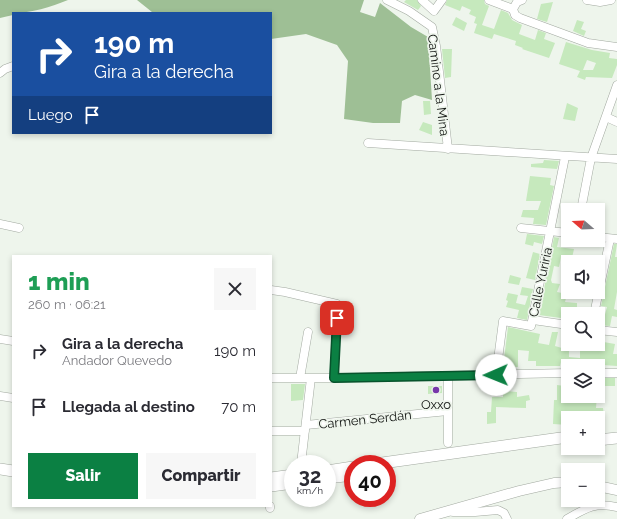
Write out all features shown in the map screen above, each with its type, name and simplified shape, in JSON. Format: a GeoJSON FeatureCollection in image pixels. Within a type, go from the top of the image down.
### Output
{"type":"FeatureCollection","features":[{"type":"Feature","properties":{"kind":"highway"},"geometry":{"type":"LineString","coordinates":[[605,432],[617,430]]}},
{"type":"Feature","properties":{"kind":"highway"},"geometry":{"type":"LineString","coordinates":[[396,461],[561,438]]}},
{"type":"Feature","properties":{"kind":"highway"},"geometry":{"type":"LineString","coordinates":[[605,439],[617,438]]}},
{"type":"Feature","properties":{"kind":"highway"},"geometry":{"type":"LineString","coordinates":[[396,469],[561,445]]}},
{"type":"Feature","properties":{"kind":"highway"},"geometry":{"type":"LineString","coordinates":[[0,469],[12,471]]}},
{"type":"Feature","properties":{"kind":"highway"},"geometry":{"type":"LineString","coordinates":[[0,476],[12,479]]}},
{"type":"Feature","properties":{"kind":"highway"},"geometry":{"type":"LineString","coordinates":[[272,478],[284,476]]}},
{"type":"Feature","properties":{"kind":"highway"},"geometry":{"type":"LineString","coordinates":[[272,486],[284,484]]}},
{"type":"Feature","properties":{"kind":"main road"},"geometry":{"type":"LineString","coordinates":[[420,519],[519,491],[561,482]]}},
{"type":"Feature","properties":{"kind":"main road"},"geometry":{"type":"LineString","coordinates":[[605,487],[617,490]]}},
{"type":"Feature","properties":{"kind":"street","name":"Camino a la Mina"},"geometry":{"type":"LineString","coordinates":[[387,0],[409,11],[432,27],[436,46],[448,149],[617,159]]}},
{"type":"Feature","properties":{"kind":"street"},"geometry":{"type":"LineString","coordinates":[[422,0],[434,11],[442,0]]}},
{"type":"Feature","properties":{"kind":"street"},"geometry":{"type":"LineString","coordinates":[[489,0],[513,9]]}},
{"type":"Feature","properties":{"kind":"street"},"geometry":{"type":"LineString","coordinates":[[522,0],[515,4],[513,9],[515,15],[520,18],[588,44],[617,47]]}},
{"type":"Feature","properties":{"kind":"street"},"geometry":{"type":"LineString","coordinates":[[587,0],[600,2],[611,0]]}},
{"type":"Feature","properties":{"kind":"street"},"geometry":{"type":"LineString","coordinates":[[0,74],[5,68],[12,66]]}},
{"type":"Feature","properties":{"kind":"street"},"geometry":{"type":"LineString","coordinates":[[583,203],[591,158],[617,86]]}},
{"type":"Feature","properties":{"kind":"street"},"geometry":{"type":"LineString","coordinates":[[606,117],[617,122]]}},
{"type":"Feature","properties":{"kind":"street"},"geometry":{"type":"LineString","coordinates":[[368,143],[448,149]]}},
{"type":"Feature","properties":{"kind":"street","name":"Calle Yuriria"},"geometry":{"type":"LineString","coordinates":[[496,375],[503,321],[531,326],[565,157]]}},
{"type":"Feature","properties":{"kind":"street"},"geometry":{"type":"LineString","coordinates":[[0,224],[19,228]]}},
{"type":"Feature","properties":{"kind":"street"},"geometry":{"type":"LineString","coordinates":[[521,228],[561,232]]}},
{"type":"Feature","properties":{"kind":"street"},"geometry":{"type":"LineString","coordinates":[[596,307],[613,239]]}},
{"type":"Feature","properties":{"kind":"street"},"geometry":{"type":"LineString","coordinates":[[272,290],[337,304]]}},
{"type":"Feature","properties":{"kind":"street"},"geometry":{"type":"LineString","coordinates":[[334,378],[337,318]]}},
{"type":"Feature","properties":{"kind":"street"},"geometry":{"type":"LineString","coordinates":[[532,320],[561,324]]}},
{"type":"Feature","properties":{"kind":"street"},"geometry":{"type":"LineString","coordinates":[[605,331],[617,332]]}},
{"type":"Feature","properties":{"kind":"street"},"geometry":{"type":"LineString","coordinates":[[300,378],[308,332]]}},
{"type":"Feature","properties":{"kind":"street"},"geometry":{"type":"LineString","coordinates":[[0,339],[12,342]]}},
{"type":"Feature","properties":{"kind":"street"},"geometry":{"type":"LineString","coordinates":[[272,378],[561,373]]}},
{"type":"Feature","properties":{"kind":"street"},"geometry":{"type":"LineString","coordinates":[[605,373],[617,373]]}},
{"type":"Feature","properties":{"kind":"street"},"geometry":{"type":"LineString","coordinates":[[448,376],[448,443]]}},
{"type":"Feature","properties":{"kind":"street"},"geometry":{"type":"LineString","coordinates":[[302,455],[311,378]]}},
{"type":"Feature","properties":{"kind":"street"},"geometry":{"type":"LineString","coordinates":[[0,396],[12,398]]}},
{"type":"Feature","properties":{"kind":"street","name":"Carmen Serdán"},"geometry":{"type":"LineString","coordinates":[[272,431],[448,411]]}},
{"type":"Feature","properties":{"kind":"street"},"geometry":{"type":"LineString","coordinates":[[567,519],[587,508],[597,505],[617,507]]}},
{"type":"Feature","properties":{"kind":"street"},"geometry":{"type":"LineString","coordinates":[[447,512],[498,510],[504,513],[507,519]]}},
{"type":"Feature","properties":{"kind":"green space"},"geometry":{"type":"Polygon","coordinates":[[[0,0],[68,0],[27,12],[12,12],[12,15],[0,18],[0,0]]]}},
{"type":"Feature","properties":{"kind":"green space"},"geometry":{"type":"Polygon","coordinates":[[[137,0],[364,0],[360,12],[375,17],[380,3],[411,27],[428,37],[432,100],[415,95],[402,101],[400,123],[373,123],[344,119],[348,61],[337,45],[306,34],[272,39],[272,12],[152,12],[137,0]]]}},
{"type":"Feature","properties":{"kind":"building"},"geometry":{"type":"Polygon","coordinates":[[[406,0],[417,0],[421,6],[418,10],[404,2],[406,0]]]}},
{"type":"Feature","properties":{"kind":"building"},"geometry":{"type":"Polygon","coordinates":[[[447,0],[484,0],[485,4],[489,6],[482,25],[494,29],[501,10],[508,13],[512,20],[522,25],[519,34],[535,40],[538,30],[546,33],[544,39],[555,43],[549,58],[522,49],[523,48],[515,45],[516,41],[494,34],[492,39],[474,33],[477,24],[474,23],[476,17],[469,14],[471,10],[462,6],[460,11],[445,5],[447,0]]]}},
{"type":"Feature","properties":{"kind":"building"},"geometry":{"type":"Polygon","coordinates":[[[553,2],[547,22],[537,19],[541,4],[553,2]]]}},
{"type":"Feature","properties":{"kind":"building"},"geometry":{"type":"Polygon","coordinates":[[[456,17],[467,23],[464,31],[452,25],[456,17]]]}},
{"type":"Feature","properties":{"kind":"building"},"geometry":{"type":"Polygon","coordinates":[[[577,20],[584,22],[581,29],[586,31],[584,36],[573,31],[577,20]]]}},
{"type":"Feature","properties":{"kind":"building"},"geometry":{"type":"Polygon","coordinates":[[[566,42],[592,50],[610,53],[609,58],[617,59],[617,65],[612,78],[586,77],[585,80],[577,77],[580,71],[559,64],[566,42]],[[587,60],[583,70],[593,70],[596,63],[587,60]]]}},
{"type":"Feature","properties":{"kind":"building"},"geometry":{"type":"Polygon","coordinates":[[[442,49],[452,49],[451,77],[445,78],[442,49]]]}},
{"type":"Feature","properties":{"kind":"building"},"geometry":{"type":"Polygon","coordinates":[[[423,101],[430,101],[431,114],[424,115],[423,101]]]}},
{"type":"Feature","properties":{"kind":"building"},"geometry":{"type":"Polygon","coordinates":[[[567,103],[578,108],[575,121],[563,119],[567,103]]]}},
{"type":"Feature","properties":{"kind":"building"},"geometry":{"type":"Polygon","coordinates":[[[423,122],[432,125],[432,135],[419,130],[423,122]]]}},
{"type":"Feature","properties":{"kind":"building"},"geometry":{"type":"Polygon","coordinates":[[[544,160],[559,161],[557,169],[531,167],[531,164],[543,163],[544,160]]]}},
{"type":"Feature","properties":{"kind":"building"},"geometry":{"type":"Polygon","coordinates":[[[530,176],[551,178],[550,185],[554,186],[546,225],[533,224],[534,218],[521,217],[523,210],[538,210],[541,201],[526,201],[530,176]]]}},
{"type":"Feature","properties":{"kind":"building"},"geometry":{"type":"Polygon","coordinates":[[[527,234],[544,236],[542,244],[534,242],[533,246],[525,244],[527,234]]]}},
{"type":"Feature","properties":{"kind":"building"},"geometry":{"type":"Polygon","coordinates":[[[554,237],[559,238],[557,247],[574,249],[573,255],[561,255],[559,267],[554,266],[551,280],[552,283],[560,284],[557,292],[561,293],[561,299],[566,299],[565,302],[577,303],[577,307],[561,307],[561,318],[539,315],[554,237]]]}},
{"type":"Feature","properties":{"kind":"building"},"geometry":{"type":"Polygon","coordinates":[[[614,244],[617,244],[615,257],[617,257],[617,292],[614,309],[617,310],[617,317],[612,316],[610,326],[605,326],[605,314],[607,307],[601,306],[602,299],[605,299],[605,287],[614,244]]]}},
{"type":"Feature","properties":{"kind":"building"},"geometry":{"type":"Polygon","coordinates":[[[533,252],[540,254],[535,280],[526,278],[533,252]]]}},
{"type":"Feature","properties":{"kind":"building"},"geometry":{"type":"Polygon","coordinates":[[[510,275],[521,278],[519,285],[508,283],[510,275]]]}},
{"type":"Feature","properties":{"kind":"building"},"geometry":{"type":"Polygon","coordinates":[[[522,287],[533,289],[527,320],[517,318],[519,310],[506,307],[508,293],[518,295],[516,303],[525,305],[528,296],[520,295],[522,287]]]}},
{"type":"Feature","properties":{"kind":"building"},"geometry":{"type":"Polygon","coordinates":[[[508,327],[540,334],[538,343],[549,345],[552,332],[558,332],[555,346],[561,348],[561,351],[569,351],[569,357],[580,358],[580,351],[605,351],[605,342],[615,344],[613,354],[617,354],[617,366],[605,365],[605,359],[561,359],[560,366],[536,366],[536,361],[528,361],[529,351],[518,350],[518,367],[503,367],[508,327]]]}},
{"type":"Feature","properties":{"kind":"building"},"geometry":{"type":"Polygon","coordinates":[[[605,378],[615,378],[615,386],[605,386],[605,378]]]}},
{"type":"Feature","properties":{"kind":"building"},"geometry":{"type":"Polygon","coordinates":[[[291,384],[305,384],[303,400],[291,401],[291,384]]]}},
{"type":"Feature","properties":{"kind":"building"},"geometry":{"type":"Polygon","coordinates":[[[557,385],[561,386],[561,403],[596,403],[596,408],[603,408],[603,411],[561,411],[561,425],[553,424],[554,400],[557,400],[557,385]]]}},
{"type":"Feature","properties":{"kind":"building"},"geometry":{"type":"Polygon","coordinates":[[[428,386],[442,386],[442,393],[428,394],[428,386]]]}},
{"type":"Feature","properties":{"kind":"building"},"geometry":{"type":"Polygon","coordinates":[[[503,391],[517,392],[517,397],[529,395],[530,400],[526,401],[526,408],[496,407],[496,423],[487,424],[487,412],[491,412],[492,397],[503,397],[503,391]]]}},
{"type":"Feature","properties":{"kind":"place","name":"Oxxo"},"geometry":{"type":"Point","coordinates":[436,390]}},
{"type":"Feature","properties":{"kind":"route"},"geometry":{"type":"LineString","coordinates":[[337,318],[334,378],[496,375]]}}]}
